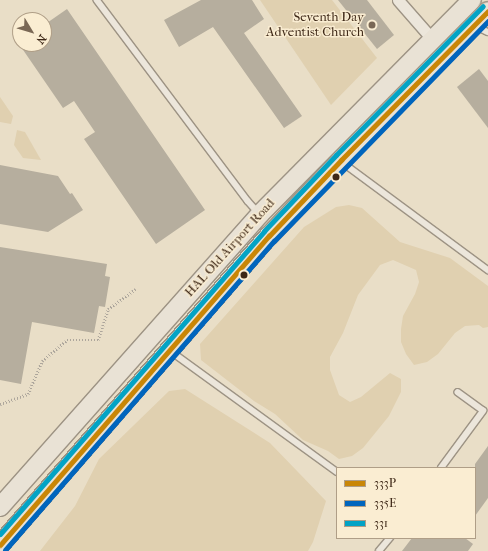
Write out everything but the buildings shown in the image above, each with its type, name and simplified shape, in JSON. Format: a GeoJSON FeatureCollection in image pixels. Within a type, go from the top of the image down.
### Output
{"type":"FeatureCollection","features":[{"type":"Feature","properties":{"kind":"main road","name":"HAL Old Airport Road"},"geometry":{"type":"LineString","coordinates":[[0,507],[260,214],[334,137],[472,0]]}},
{"type":"Feature","properties":{"kind":"main road","name":"HAL Old Airport Road"},"geometry":{"type":"LineString","coordinates":[[0,545],[269,236],[341,160],[481,28],[488,10]]}},
{"type":"Feature","properties":{"kind":"street"},"geometry":{"type":"LineString","coordinates":[[398,0],[433,40]]}},
{"type":"Feature","properties":{"kind":"lane"},"geometry":{"type":"LineString","coordinates":[[98,0],[248,201],[260,214]]}},
{"type":"Feature","properties":{"kind":"lane"},"geometry":{"type":"LineString","coordinates":[[341,160],[488,270]]}},
{"type":"Feature","properties":{"kind":"lane"},"geometry":{"type":"LineString","coordinates":[[170,351],[336,471]]}},
{"type":"Feature","properties":{"kind":"lane"},"geometry":{"type":"LineString","coordinates":[[442,467],[483,411],[458,393]]}},
{"type":"Feature","properties":{"kind":"lane"},"geometry":{"type":"LineString","coordinates":[[380,551],[389,539]]}},
{"type":"Feature","properties":{"kind":"path"},"geometry":{"type":"LineString","coordinates":[[0,404],[28,394],[42,361],[67,340],[98,340],[108,309],[136,289]]}},
{"type":"Feature","properties":{"kind":"shaded area"},"geometry":{"type":"Polygon","coordinates":[[[260,0],[332,0],[377,58],[331,105],[260,0]]]}},
{"type":"Feature","properties":{"kind":"shaded area"},"geometry":{"type":"Polygon","coordinates":[[[0,97],[13,116],[11,124],[0,122],[0,97]]]}},
{"type":"Feature","properties":{"kind":"shaded area"},"geometry":{"type":"Polygon","coordinates":[[[17,130],[25,132],[41,160],[23,158],[14,145],[17,130]]]}},
{"type":"Feature","properties":{"kind":"shaded area"},"geometry":{"type":"Polygon","coordinates":[[[349,205],[362,208],[400,242],[450,258],[488,286],[488,327],[483,328],[479,325],[465,326],[455,333],[438,354],[427,362],[414,365],[406,354],[401,342],[401,329],[403,316],[415,294],[419,282],[416,270],[393,260],[380,265],[358,295],[343,333],[330,357],[330,370],[339,395],[350,402],[361,397],[390,373],[401,379],[401,392],[389,416],[363,448],[352,456],[339,459],[328,451],[303,440],[275,414],[254,401],[201,360],[200,344],[304,227],[336,207],[349,205]]]}},
{"type":"Feature","properties":{"kind":"shaded area"},"geometry":{"type":"Polygon","coordinates":[[[185,389],[270,443],[326,501],[313,542],[308,551],[40,551],[75,506],[99,459],[169,391],[185,389]]]}},
{"type":"Feature","properties":{"kind":"transit line","name":"331"},"geometry":{"type":"LineString","coordinates":[[0,534],[264,231],[336,155],[483,6]]}},
{"type":"Feature","properties":{"kind":"transit line","name":"333P"},"geometry":{"type":"LineString","coordinates":[[0,545],[269,236],[341,160],[488,11]]}},
{"type":"Feature","properties":{"kind":"transit line","name":"335E"},"geometry":{"type":"LineString","coordinates":[[5,550],[274,241],[488,21]]}},
{"type":"Feature","properties":{"kind":"place","name":"Seventh Day Adventist Church"},"geometry":{"type":"Point","coordinates":[372,25]}}]}
